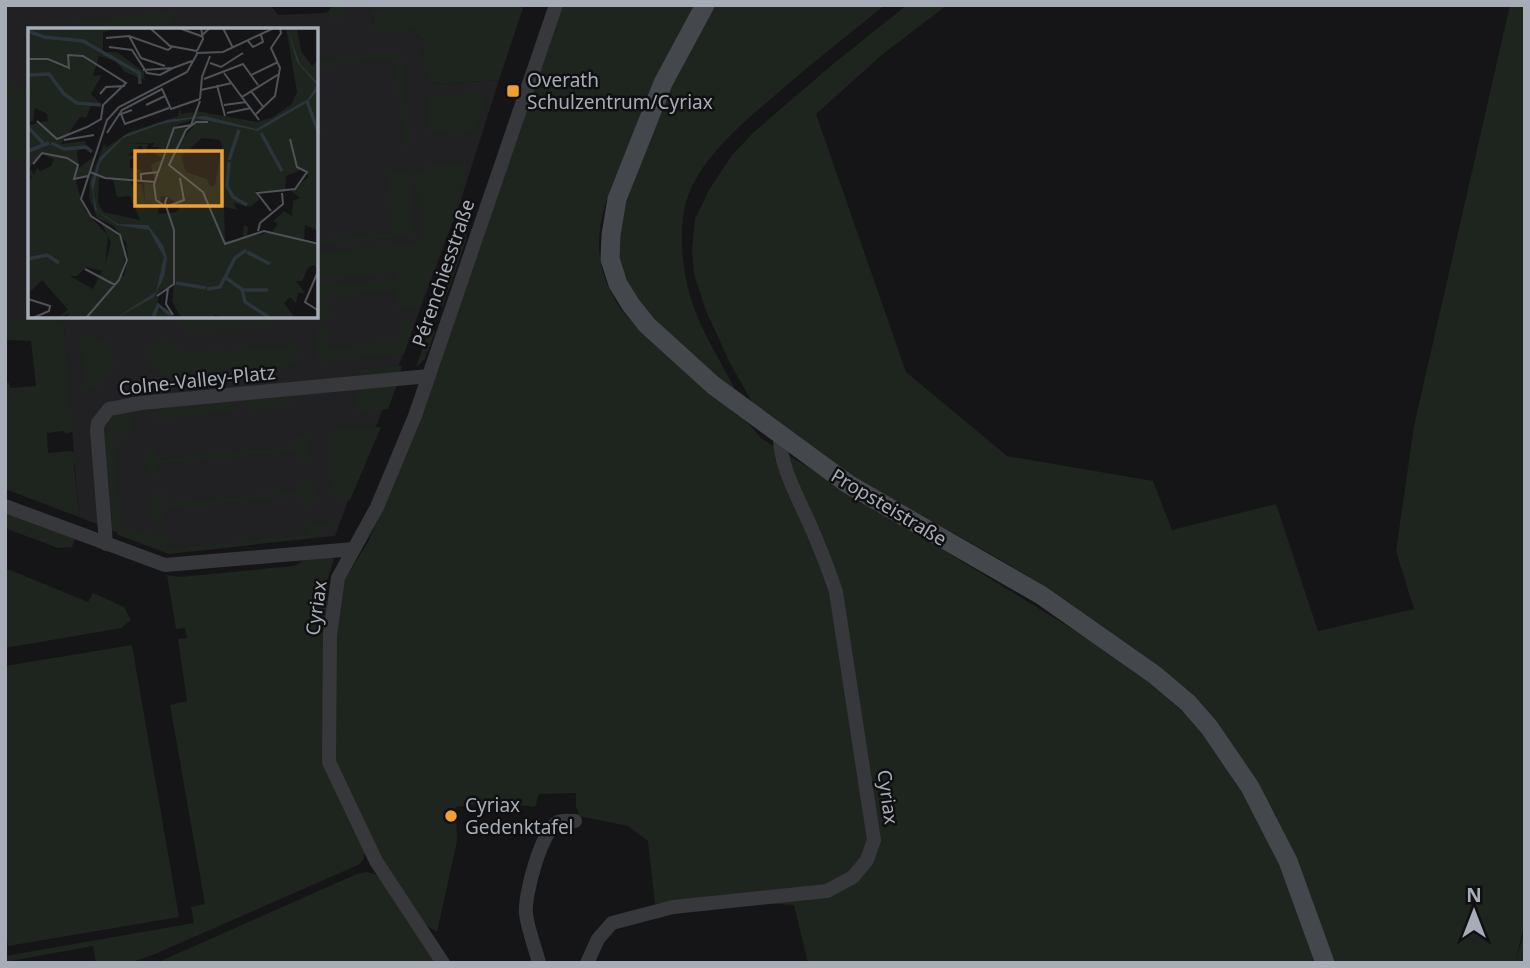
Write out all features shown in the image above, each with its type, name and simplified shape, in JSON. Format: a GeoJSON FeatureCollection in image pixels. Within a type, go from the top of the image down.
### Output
{"type":"FeatureCollection","features":[{"type":"Feature","properties":{"kind":"street","name":"Pérenchiesstraße"},"geometry":{"type":"LineString","coordinates":[[354,549],[377,507],[429,376],[555,5]]}},
{"type":"Feature","properties":{"kind":"street","name":"Propsteistraße"},"geometry":{"type":"LineString","coordinates":[[705,5],[663,83],[617,199],[610,259],[618,284],[647,325],[713,385],[780,435],[848,484],[1041,595],[1155,675],[1188,704],[1209,727],[1250,787],[1288,861],[1325,963]]}},
{"type":"Feature","properties":{"kind":"street","name":"Colne-Valley-Platz"},"geometry":{"type":"LineString","coordinates":[[106,544],[97,430],[98,423],[109,409],[141,403],[429,376]]}},
{"type":"Feature","properties":{"kind":"street","name":"Cyriax"},"geometry":{"type":"LineString","coordinates":[[587,963],[598,939],[612,923],[673,907],[827,891],[853,877],[867,860],[874,840],[836,592],[825,559],[792,485],[779,444],[780,435]]}},
{"type":"Feature","properties":{"kind":"street","name":"Cyriax"},"geometry":{"type":"LineString","coordinates":[[5,506],[165,565],[354,549]]}},
{"type":"Feature","properties":{"kind":"street","name":"Cyriax"},"geometry":{"type":"LineString","coordinates":[[354,549],[338,578],[330,635],[329,762],[376,861],[443,963]]}},
{"type":"Feature","properties":{"kind":"street"},"geometry":{"type":"LineString","coordinates":[[539,963],[526,915],[530,881],[536,861],[552,828],[559,821],[575,821]]}},
{"type":"Feature","properties":{"kind":"shaded area"},"geometry":{"type":"Polygon","coordinates":[[[5,5],[270,5],[278,15],[326,13],[333,8],[363,6],[373,13],[374,29],[369,29],[411,30],[423,41],[426,79],[435,84],[499,80],[460,203],[335,536],[164,552],[79,517],[64,328],[5,322],[5,5]]]}},
{"type":"Feature","properties":{"kind":"shaded area"},"geometry":{"type":"Polygon","coordinates":[[[333,5],[524,5],[499,80],[436,84],[425,79],[423,41],[411,30],[372,33],[368,29],[374,29],[373,13],[363,6],[348,6],[343,11],[342,19],[331,20],[327,13],[333,5]]]}},
{"type":"Feature","properties":{"kind":"shaded area"},"geometry":{"type":"Polygon","coordinates":[[[563,5],[697,5],[620,166],[603,213],[599,245],[601,266],[613,296],[632,322],[664,352],[716,393],[762,439],[1100,646],[1151,683],[1184,713],[1216,725],[1050,590],[843,471],[753,404],[706,311],[694,274],[692,249],[695,219],[709,190],[732,155],[754,132],[833,64],[907,5],[947,5],[883,54],[816,114],[906,372],[1007,456],[1153,481],[1172,530],[1276,504],[1318,631],[1414,609],[1396,551],[1414,426],[1510,5],[1525,5],[1525,921],[1516,960],[1525,930],[1525,963],[808,963],[794,905],[692,898],[655,904],[648,841],[628,826],[579,816],[576,793],[539,794],[535,807],[494,802],[456,807],[457,841],[437,932],[421,922],[381,861],[336,764],[334,635],[343,583],[368,542],[419,425],[563,5]]]}},
{"type":"Feature","properties":{"kind":"shaded area"},"geometry":{"type":"Polygon","coordinates":[[[714,5],[885,5],[810,65],[738,128],[708,160],[688,197],[682,236],[687,283],[698,318],[737,393],[734,394],[644,308],[620,267],[618,246],[624,208],[660,109],[714,5]]]}},
{"type":"Feature","properties":{"kind":"shaded area"},"geometry":{"type":"Polygon","coordinates":[[[172,12],[174,28],[78,28],[77,21],[172,12]]]}},
{"type":"Feature","properties":{"kind":"shaded area"},"geometry":{"type":"Polygon","coordinates":[[[394,53],[402,59],[411,144],[408,148],[404,148],[395,60],[318,67],[318,59],[394,53]]]}},
{"type":"Feature","properties":{"kind":"shaded area"},"geometry":{"type":"Polygon","coordinates":[[[5,80],[23,91],[28,90],[28,159],[5,161],[5,80]]]}},
{"type":"Feature","properties":{"kind":"shaded area"},"geometry":{"type":"Polygon","coordinates":[[[488,96],[484,110],[476,127],[470,132],[455,135],[428,131],[426,100],[430,97],[488,96]]]}},
{"type":"Feature","properties":{"kind":"shaded area"},"geometry":{"type":"Polygon","coordinates":[[[467,162],[458,202],[419,309],[398,310],[395,291],[328,298],[330,319],[316,320],[313,318],[318,318],[318,279],[324,286],[395,279],[394,273],[327,280],[318,272],[318,253],[421,242],[415,171],[426,171],[429,164],[467,162]]]}},
{"type":"Feature","properties":{"kind":"shaded area"},"geometry":{"type":"Polygon","coordinates":[[[409,169],[415,236],[318,245],[318,240],[393,233],[387,171],[409,169]]]}},
{"type":"Feature","properties":{"kind":"shaded area"},"geometry":{"type":"Polygon","coordinates":[[[467,220],[466,240],[443,306],[438,306],[467,220]]]}},
{"type":"Feature","properties":{"kind":"shaded area"},"geometry":{"type":"Polygon","coordinates":[[[52,318],[64,327],[73,431],[66,434],[63,431],[47,433],[48,453],[71,451],[76,454],[77,461],[74,464],[79,517],[5,489],[5,383],[9,383],[11,388],[36,386],[31,341],[6,340],[5,321],[52,318]]]}},
{"type":"Feature","properties":{"kind":"shaded area"},"geometry":{"type":"Polygon","coordinates":[[[273,318],[266,326],[189,331],[182,328],[181,319],[273,318]]]}},
{"type":"Feature","properties":{"kind":"shaded area"},"geometry":{"type":"Polygon","coordinates":[[[405,318],[415,323],[404,354],[322,362],[317,358],[315,333],[318,329],[327,328],[330,347],[401,341],[401,321],[405,318]]]}},
{"type":"Feature","properties":{"kind":"shaded area"},"geometry":{"type":"Polygon","coordinates":[[[430,327],[435,332],[425,359],[416,367],[430,327]]]}},
{"type":"Feature","properties":{"kind":"shaded area"},"geometry":{"type":"Polygon","coordinates":[[[96,336],[110,342],[115,367],[93,391],[84,388],[80,342],[84,337],[96,336]]]}},
{"type":"Feature","properties":{"kind":"shaded area"},"geometry":{"type":"Polygon","coordinates":[[[170,342],[184,353],[219,350],[226,353],[293,345],[297,347],[298,360],[294,366],[222,369],[219,373],[187,372],[185,376],[165,376],[151,363],[149,349],[155,343],[170,342]]]}},
{"type":"Feature","properties":{"kind":"shaded area"},"geometry":{"type":"Polygon","coordinates":[[[402,366],[400,372],[372,376],[360,370],[402,366]]]}},
{"type":"Feature","properties":{"kind":"shaded area"},"geometry":{"type":"Polygon","coordinates":[[[397,385],[388,409],[356,412],[355,390],[397,385]]]}},
{"type":"Feature","properties":{"kind":"shaded area"},"geometry":{"type":"Polygon","coordinates":[[[293,396],[293,406],[249,410],[248,400],[293,396]]]}},
{"type":"Feature","properties":{"kind":"shaded area"},"geometry":{"type":"Polygon","coordinates":[[[235,402],[236,411],[153,420],[153,412],[235,402]]]}},
{"type":"Feature","properties":{"kind":"shaded area"},"geometry":{"type":"Polygon","coordinates":[[[131,411],[133,433],[113,435],[122,526],[114,531],[105,443],[111,419],[119,413],[131,411]]]}},
{"type":"Feature","properties":{"kind":"shaded area"},"geometry":{"type":"Polygon","coordinates":[[[381,427],[350,500],[338,498],[329,482],[329,438],[339,428],[381,427]]]}},
{"type":"Feature","properties":{"kind":"shaded area"},"geometry":{"type":"Polygon","coordinates":[[[296,435],[304,436],[309,441],[306,460],[298,462],[297,451],[159,464],[158,478],[152,476],[145,466],[148,451],[156,447],[158,460],[297,446],[296,435]]]}},
{"type":"Feature","properties":{"kind":"shaded area"},"geometry":{"type":"Polygon","coordinates":[[[302,479],[313,485],[315,492],[311,505],[304,507],[301,496],[164,509],[164,522],[153,517],[150,502],[162,492],[163,504],[301,491],[302,479]]]}},
{"type":"Feature","properties":{"kind":"shaded area"},"geometry":{"type":"Polygon","coordinates":[[[5,513],[75,539],[72,547],[58,548],[5,528],[5,513]]]}},
{"type":"Feature","properties":{"kind":"shaded area"},"geometry":{"type":"Polygon","coordinates":[[[342,520],[314,538],[169,554],[116,534],[137,529],[152,535],[166,536],[168,549],[306,535],[305,523],[342,520]]]}},
{"type":"Feature","properties":{"kind":"shaded area"},"geometry":{"type":"Polygon","coordinates":[[[308,558],[334,559],[328,577],[323,712],[325,763],[365,851],[363,860],[358,865],[130,963],[96,963],[93,946],[5,962],[5,956],[194,923],[191,907],[205,904],[170,705],[187,701],[178,639],[187,638],[185,628],[176,629],[167,575],[180,577],[294,566],[308,558]]]}},
{"type":"Feature","properties":{"kind":"shaded area"},"geometry":{"type":"Polygon","coordinates":[[[5,568],[88,602],[93,593],[124,607],[131,620],[121,628],[5,648],[5,568]]]}},
{"type":"Feature","properties":{"kind":"shaded area"},"geometry":{"type":"Polygon","coordinates":[[[132,645],[179,917],[8,946],[5,929],[5,666],[132,645]]]}},
{"type":"Feature","properties":{"kind":"shaded area"},"geometry":{"type":"Polygon","coordinates":[[[366,872],[381,879],[435,963],[156,963],[357,874],[366,872]]]}},
{"type":"Feature","properties":{"kind":"place","name":"Overath Schulzentrum/Cyriax"},"geometry":{"type":"Point","coordinates":[513,91]}},
{"type":"Feature","properties":{"kind":"place","name":"Cyriax Gedenktafel"},"geometry":{"type":"Point","coordinates":[451,816]}}]}
